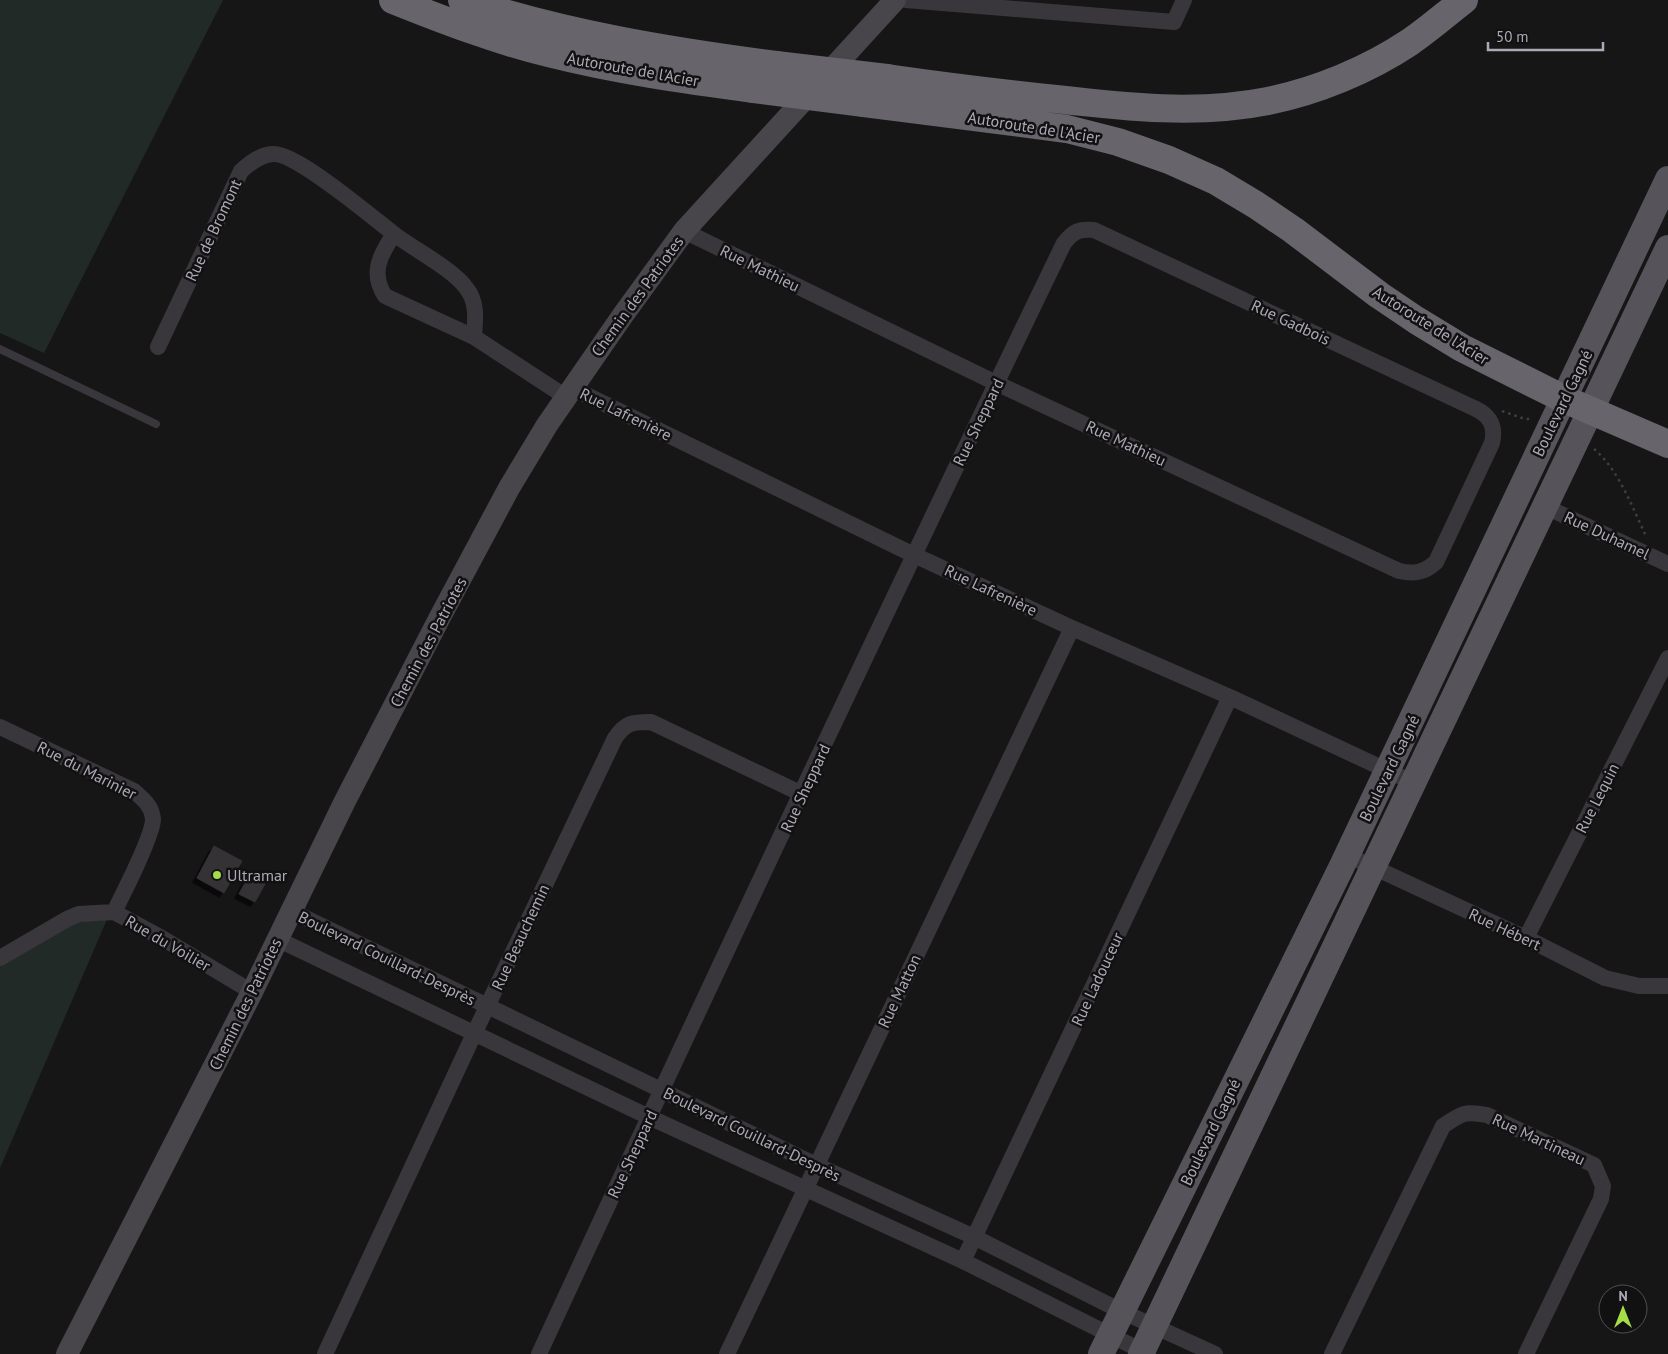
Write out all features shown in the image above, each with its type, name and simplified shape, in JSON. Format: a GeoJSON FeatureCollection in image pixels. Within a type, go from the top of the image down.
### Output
{"type":"FeatureCollection","features":[{"type":"Feature","properties":{"kind":"highway","name":"Autoroute de l'Acier"},"geometry":{"type":"LineString","coordinates":[[393,0],[476,31],[546,53],[653,75],[1067,129],[1118,142],[1169,160],[1216,181],[1268,212],[1378,295],[1430,329],[1487,361],[1590,411],[1668,444]]}},
{"type":"Feature","properties":{"kind":"highway","name":"Autoroute de l'Acier"},"geometry":{"type":"LineString","coordinates":[[462,0],[550,26],[620,42],[696,54],[1101,104],[1203,108],[1233,106],[1275,99],[1352,74],[1409,43],[1464,0]]}},
{"type":"Feature","properties":{"kind":"main road","name":"Boulevard Gagné"},"geometry":{"type":"LineString","coordinates":[[1105,1344],[1388,771],[1668,179]]}},
{"type":"Feature","properties":{"kind":"main road","name":"Boulevard Gagné"},"geometry":{"type":"LineString","coordinates":[[1144,1353],[1154,1326],[1668,248]]}},
{"type":"Feature","properties":{"kind":"street","name":"Chemin des Patriotes"},"geometry":{"type":"LineString","coordinates":[[67,1354],[252,992],[358,775],[491,522],[547,425],[684,231],[895,0]]}},
{"type":"Feature","properties":{"kind":"street"},"geometry":{"type":"LineString","coordinates":[[906,0],[1174,22],[1184,0]]}},
{"type":"Feature","properties":{"kind":"street","name":"Rue de Bromont"},"geometry":{"type":"LineString","coordinates":[[158,347],[241,171],[261,156],[274,154],[290,158],[359,205],[394,234],[459,279],[469,291],[475,307],[474,337]]}},
{"type":"Feature","properties":{"kind":"street","name":"Rue Sheppard"},"geometry":{"type":"LineString","coordinates":[[539,1354],[996,382],[1064,243],[1071,234],[1081,229]]}},
{"type":"Feature","properties":{"kind":"street","name":"Rue Gadbois"},"geometry":{"type":"LineString","coordinates":[[1081,229],[1094,230],[1476,408],[1485,413],[1492,422],[1493,427]]}},
{"type":"Feature","properties":{"kind":"street","name":"Rue Mathieu"},"geometry":{"type":"LineString","coordinates":[[684,231],[996,382],[1390,567],[1407,572],[1422,571],[1436,562],[1492,443],[1493,427]]}},
{"type":"Feature","properties":{"kind":"street"},"geometry":{"type":"LineString","coordinates":[[394,234],[382,252],[377,269],[379,287],[385,296],[474,337],[569,392]]}},
{"type":"Feature","properties":{"kind":"street","name":"Rue Lafrenière"},"geometry":{"type":"LineString","coordinates":[[569,392],[914,555],[1072,628],[1230,696],[1414,783]]}},
{"type":"Feature","properties":{"kind":"street","name":"Rue Duhamel"},"geometry":{"type":"LineString","coordinates":[[1546,507],[1668,564]]}},
{"type":"Feature","properties":{"kind":"street","name":"Rue Matton"},"geometry":{"type":"LineString","coordinates":[[727,1354],[1072,628]]}},
{"type":"Feature","properties":{"kind":"street","name":"Rue Lequin"},"geometry":{"type":"LineString","coordinates":[[1526,938],[1668,658]]}},
{"type":"Feature","properties":{"kind":"street","name":"Rue Ladouceur"},"geometry":{"type":"LineString","coordinates":[[963,1261],[1230,696]]}},
{"type":"Feature","properties":{"kind":"street","name":"Rue Beauchemin"},"geometry":{"type":"LineString","coordinates":[[325,1354],[474,1034],[615,738],[623,727],[637,722],[651,722],[802,794]]}},
{"type":"Feature","properties":{"kind":"street","name":"Rue du Marinier"},"geometry":{"type":"LineString","coordinates":[[0,728],[134,791],[147,802],[153,819],[148,839],[114,912]]}},
{"type":"Feature","properties":{"kind":"street","name":"Rue Hébert"},"geometry":{"type":"LineString","coordinates":[[1347,855],[1526,938],[1605,978],[1639,986],[1668,986]]}},
{"type":"Feature","properties":{"kind":"street","name":"Boulevard Couillard-Desprès"},"geometry":{"type":"LineString","coordinates":[[291,911],[816,1165],[974,1237],[1121,1311],[1215,1354]]}},
{"type":"Feature","properties":{"kind":"street","name":"Rue du Voilier"},"geometry":{"type":"LineString","coordinates":[[0,958],[79,914],[114,912],[162,938],[252,992]]}},
{"type":"Feature","properties":{"kind":"street","name":"Boulevard Couillard-Desprès"},"geometry":{"type":"LineString","coordinates":[[277,940],[649,1117],[963,1261],[1105,1344],[1144,1353]]}},
{"type":"Feature","properties":{"kind":"street","name":"Rue Martineau"},"geometry":{"type":"LineString","coordinates":[[1332,1354],[1443,1126],[1456,1117],[1470,1112],[1487,1115],[1594,1165],[1603,1186],[1600,1199],[1526,1354]]}},
{"type":"Feature","properties":{"kind":"lane"},"geometry":{"type":"LineString","coordinates":[[0,349],[156,424]]}},
{"type":"Feature","properties":{"kind":"path"},"geometry":{"type":"LineString","coordinates":[[1496,409],[1532,420]]}},
{"type":"Feature","properties":{"kind":"path"},"geometry":{"type":"LineString","coordinates":[[1595,449],[1604,457],[1612,470],[1648,540]]}},
{"type":"Feature","properties":{"kind":"shaded area"},"geometry":{"type":"Polygon","coordinates":[[[0,0],[223,0],[44,353],[0,333],[0,0]]]}},
{"type":"Feature","properties":{"kind":"shaded area"},"geometry":{"type":"Polygon","coordinates":[[[111,910],[0,1168],[0,953],[111,910]]]}},
{"type":"Feature","properties":{"kind":"building"},"geometry":{"type":"Polygon","coordinates":[[[214,846],[242,861],[224,893],[197,878],[214,846]]]}},
{"type":"Feature","properties":{"kind":"building"},"geometry":{"type":"Polygon","coordinates":[[[249,875],[265,884],[255,902],[239,894],[249,875]]]}},
{"type":"Feature","properties":{"kind":"place","name":"Ultramar"},"geometry":{"type":"Point","coordinates":[217,875]}}]}
